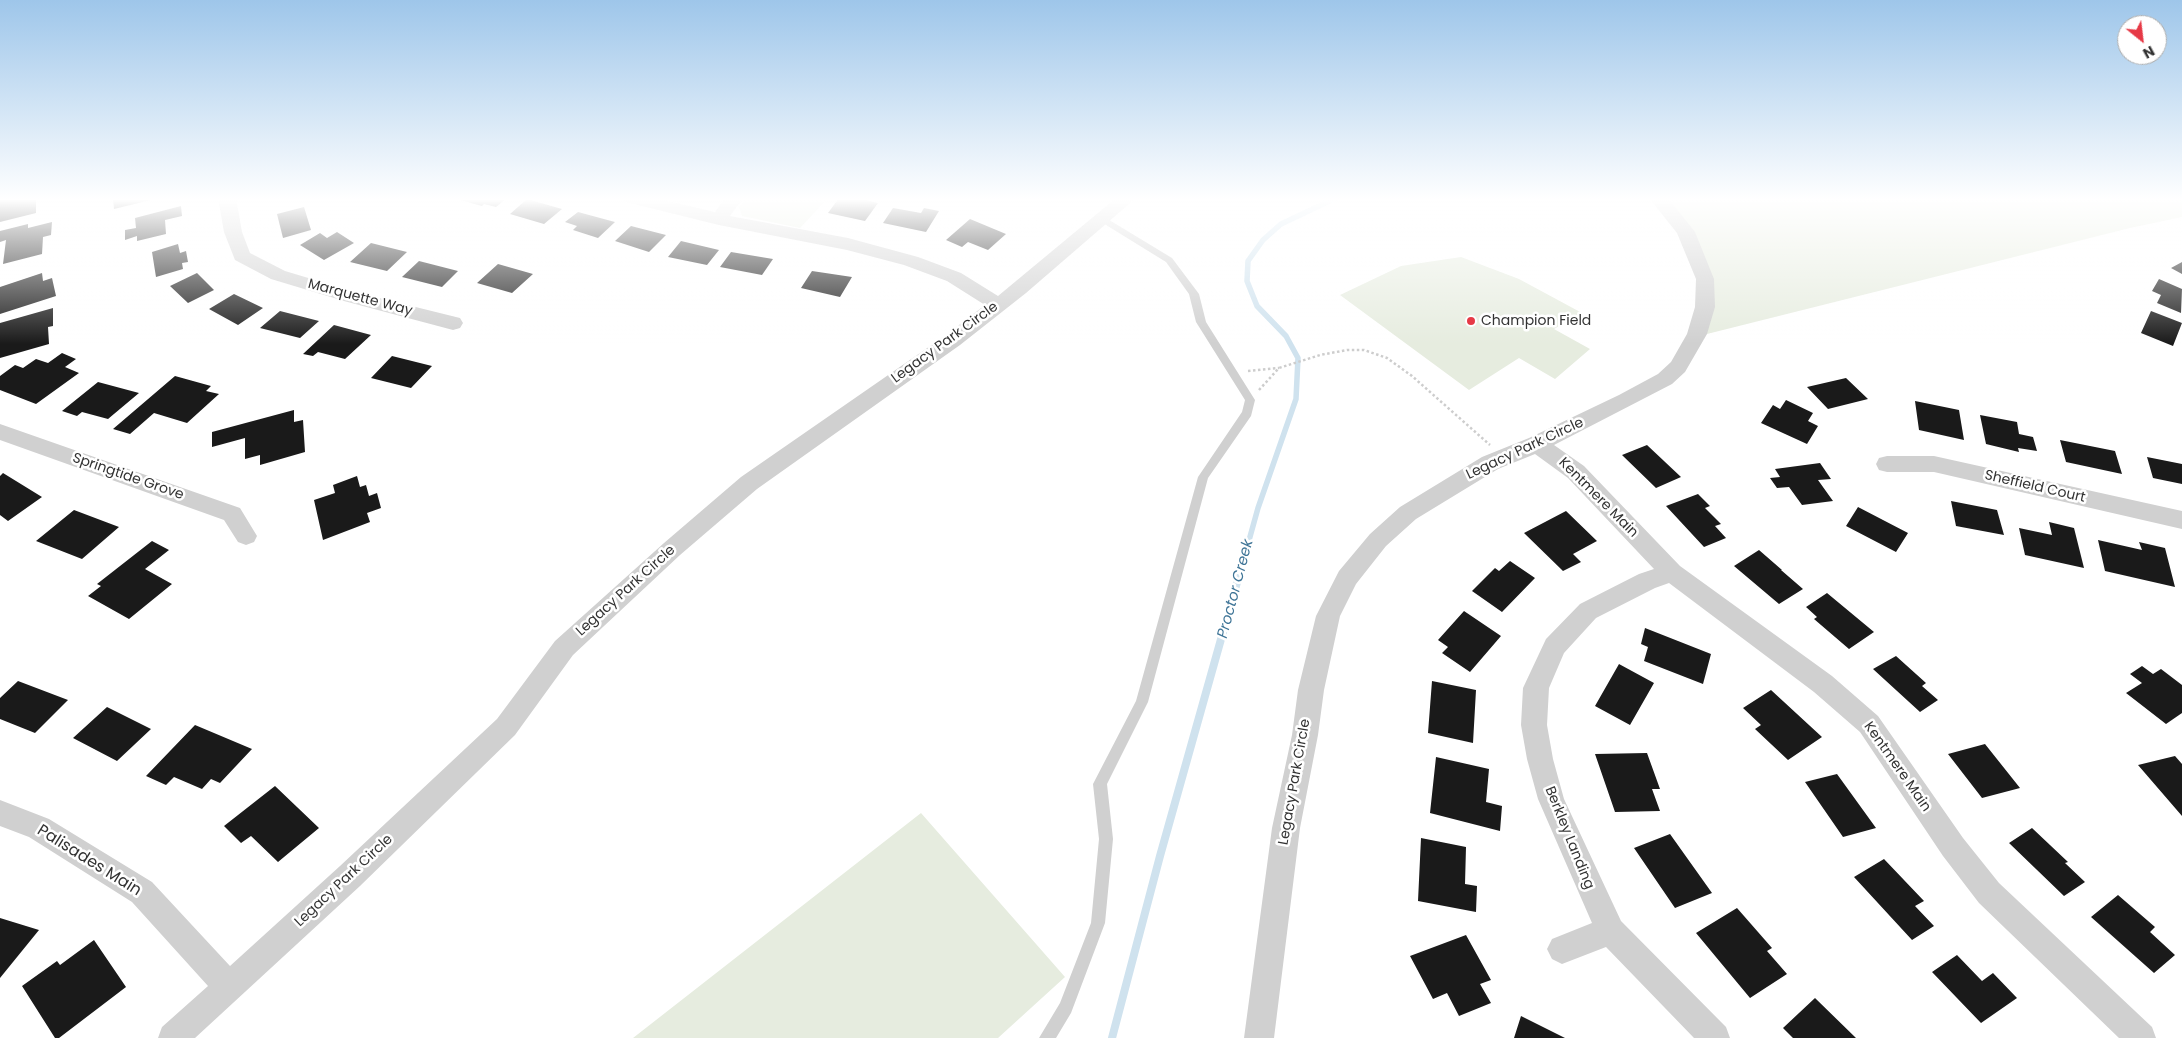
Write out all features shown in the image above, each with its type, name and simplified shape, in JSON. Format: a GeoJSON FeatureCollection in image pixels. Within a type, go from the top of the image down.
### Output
{"type":"FeatureCollection","features":[{"type":"Feature","properties":{"kind":"street","name":"Marquette Way"},"geometry":{"type":"LineString","coordinates":[[238,246],[242,256],[278,275],[351,297],[453,323]]}},
{"type":"Feature","properties":{"kind":"street"},"geometry":{"type":"LineString","coordinates":[[857,246],[911,261],[954,277],[998,305]]}},
{"type":"Feature","properties":{"kind":"street","name":"Legacy Park Circle"},"geometry":{"type":"LineString","coordinates":[[173,1038],[350,876],[506,727],[564,648],[672,549],[749,483],[953,340],[1067,246]]}},
{"type":"Feature","properties":{"kind":"street","name":"Legacy Park Circle"},"geometry":{"type":"LineString","coordinates":[[1259,1038],[1286,828],[1305,735],[1310,690],[1328,616],[1347,578],[1378,540],[1408,513],[1490,463],[1537,444],[1665,379],[1678,367],[1690,348],[1705,307],[1706,279],[1692,246]]}},
{"type":"Feature","properties":{"kind":"street","name":"Springtide Grove"},"geometry":{"type":"LineString","coordinates":[[0,432],[232,514],[246,536]]}},
{"type":"Feature","properties":{"kind":"street","name":"Kentmere Main"},"geometry":{"type":"LineString","coordinates":[[1537,444],[1576,472],[1672,573],[1823,684],[1869,724],[1953,847],[1989,893],[2141,1038]]}},
{"type":"Feature","properties":{"kind":"street","name":"Sheffield Court"},"geometry":{"type":"LineString","coordinates":[[1887,464],[1934,464],[2182,520]]}},
{"type":"Feature","properties":{"kind":"street","name":"Berkley Landing"},"geometry":{"type":"LineString","coordinates":[[1672,573],[1648,580],[1588,611],[1555,646],[1536,688],[1534,725],[1540,759],[1551,799],[1583,874],[1611,931],[1715,1038]]}},
{"type":"Feature","properties":{"kind":"street","name":"Palisades Main"},"geometry":{"type":"LineString","coordinates":[[0,813],[39,828],[142,892],[229,987]]}},
{"type":"Feature","properties":{"kind":"street"},"geometry":{"type":"LineString","coordinates":[[1562,948],[1611,931]]}},
{"type":"Feature","properties":{"kind":"lane"},"geometry":{"type":"LineString","coordinates":[[1047,1038],[1066,1008],[1098,924],[1106,839],[1100,784],[1142,702],[1202,477],[1247,413],[1250,400],[1235,373],[1201,322],[1194,294],[1169,260],[1147,246]]}},
{"type":"Feature","properties":{"kind":"path"},"geometry":{"type":"LineString","coordinates":[[1235,373],[1279,368],[1310,358],[1347,350],[1364,350],[1387,358],[1431,391],[1491,445]]}},
{"type":"Feature","properties":{"kind":"path"},"geometry":{"type":"LineString","coordinates":[[1250,400],[1279,368]]}},
{"type":"Feature","properties":{"kind":"shaded area"},"geometry":{"type":"Polygon","coordinates":[[[1689,246],[2056,246],[1691,338],[1713,288],[1689,246]]]}},
{"type":"Feature","properties":{"kind":"shaded area","name":"Champion Field"},"geometry":{"type":"Polygon","coordinates":[[[1461,257],[1519,279],[1582,313],[1554,329],[1590,349],[1555,379],[1519,358],[1469,390],[1340,295],[1401,266],[1461,257]]]}},
{"type":"Feature","properties":{"kind":"shaded area"},"geometry":{"type":"Polygon","coordinates":[[[921,813],[1065,977],[998,1038],[633,1038],[921,813]]]}},
{"type":"Feature","properties":{"kind":"building"},"geometry":{"type":"Polygon","coordinates":[[[5,246],[42,246],[42,254],[3,264],[5,246]]]}},
{"type":"Feature","properties":{"kind":"building"},"geometry":{"type":"Polygon","coordinates":[[[170,246],[179,246],[180,253],[186,251],[188,262],[182,263],[183,269],[156,277],[152,252],[170,246]]]}},
{"type":"Feature","properties":{"kind":"building"},"geometry":{"type":"Polygon","coordinates":[[[302,246],[348,246],[324,260],[302,246]]]}},
{"type":"Feature","properties":{"kind":"building"},"geometry":{"type":"Polygon","coordinates":[[[367,246],[385,246],[407,252],[387,271],[350,262],[367,246]]]}},
{"type":"Feature","properties":{"kind":"building"},"geometry":{"type":"Polygon","coordinates":[[[632,246],[655,246],[649,252],[632,246]]]}},
{"type":"Feature","properties":{"kind":"building"},"geometry":{"type":"Polygon","coordinates":[[[677,246],[704,246],[719,250],[707,265],[668,257],[677,246]]]}},
{"type":"Feature","properties":{"kind":"building"},"geometry":{"type":"Polygon","coordinates":[[[979,246],[992,246],[988,250],[979,246]]]}},
{"type":"Feature","properties":{"kind":"building"},"geometry":{"type":"Polygon","coordinates":[[[731,252],[773,259],[762,275],[720,267],[731,252]]]}},
{"type":"Feature","properties":{"kind":"building"},"geometry":{"type":"Polygon","coordinates":[[[419,261],[458,271],[442,287],[402,277],[419,261]]]}},
{"type":"Feature","properties":{"kind":"building"},"geometry":{"type":"Polygon","coordinates":[[[2182,262],[2182,274],[2171,268],[2182,262]]]}},
{"type":"Feature","properties":{"kind":"building"},"geometry":{"type":"Polygon","coordinates":[[[498,264],[533,274],[512,293],[477,283],[498,264]]]}},
{"type":"Feature","properties":{"kind":"building"},"geometry":{"type":"Polygon","coordinates":[[[812,271],[852,277],[840,297],[801,288],[812,271]]]}},
{"type":"Feature","properties":{"kind":"building"},"geometry":{"type":"Polygon","coordinates":[[[42,273],[43,281],[52,278],[56,296],[0,314],[0,287],[42,273]]]}},
{"type":"Feature","properties":{"kind":"building"},"geometry":{"type":"Polygon","coordinates":[[[197,273],[214,290],[188,303],[170,286],[197,273]]]}},
{"type":"Feature","properties":{"kind":"building"},"geometry":{"type":"Polygon","coordinates":[[[2159,279],[2182,289],[2181,313],[2157,303],[2161,295],[2152,291],[2159,279]]]}},
{"type":"Feature","properties":{"kind":"building"},"geometry":{"type":"Polygon","coordinates":[[[234,294],[263,308],[238,325],[209,309],[234,294]]]}},
{"type":"Feature","properties":{"kind":"building"},"geometry":{"type":"Polygon","coordinates":[[[53,308],[53,326],[48,327],[49,344],[0,358],[0,323],[53,308]]]}},
{"type":"Feature","properties":{"kind":"building"},"geometry":{"type":"Polygon","coordinates":[[[280,311],[319,321],[300,338],[260,328],[280,311]]]}},
{"type":"Feature","properties":{"kind":"building"},"geometry":{"type":"Polygon","coordinates":[[[2151,311],[2182,323],[2173,346],[2141,333],[2151,311]]]}},
{"type":"Feature","properties":{"kind":"building"},"geometry":{"type":"Polygon","coordinates":[[[334,325],[371,335],[345,359],[318,352],[313,356],[303,354],[334,325]]]}},
{"type":"Feature","properties":{"kind":"building"},"geometry":{"type":"Polygon","coordinates":[[[62,353],[76,359],[65,367],[79,373],[36,404],[0,390],[0,376],[15,365],[23,368],[36,359],[48,363],[62,353]]]}},
{"type":"Feature","properties":{"kind":"building"},"geometry":{"type":"Polygon","coordinates":[[[392,356],[432,366],[411,388],[371,378],[392,356]]]}},
{"type":"Feature","properties":{"kind":"building"},"geometry":{"type":"Polygon","coordinates":[[[175,376],[211,386],[206,391],[219,394],[187,423],[154,413],[130,434],[113,429],[175,376]]]}},
{"type":"Feature","properties":{"kind":"building"},"geometry":{"type":"Polygon","coordinates":[[[1846,378],[1868,399],[1828,409],[1807,387],[1846,378]]]}},
{"type":"Feature","properties":{"kind":"building"},"geometry":{"type":"Polygon","coordinates":[[[98,382],[139,393],[108,419],[82,412],[77,416],[62,411],[98,382]]]}},
{"type":"Feature","properties":{"kind":"building"},"geometry":{"type":"Polygon","coordinates":[[[1786,400],[1813,413],[1808,421],[1818,426],[1807,444],[1761,423],[1773,405],[1780,409],[1786,400]]]}},
{"type":"Feature","properties":{"kind":"building"},"geometry":{"type":"Polygon","coordinates":[[[1915,401],[1959,410],[1964,440],[1919,430],[1915,401]]]}},
{"type":"Feature","properties":{"kind":"building"},"geometry":{"type":"Polygon","coordinates":[[[294,410],[294,422],[303,420],[305,452],[260,465],[260,455],[245,459],[245,438],[212,447],[212,432],[294,410]]]}},
{"type":"Feature","properties":{"kind":"building"},"geometry":{"type":"Polygon","coordinates":[[[1980,415],[2017,422],[2019,434],[2033,437],[2037,451],[2018,448],[2019,452],[1986,444],[1980,415]]]}},
{"type":"Feature","properties":{"kind":"building"},"geometry":{"type":"Polygon","coordinates":[[[2060,440],[2115,451],[2122,474],[2066,462],[2060,440]]]}},
{"type":"Feature","properties":{"kind":"building"},"geometry":{"type":"Polygon","coordinates":[[[1647,445],[1681,477],[1656,488],[1622,455],[1647,445]]]}},
{"type":"Feature","properties":{"kind":"building"},"geometry":{"type":"Polygon","coordinates":[[[2147,457],[2182,464],[2182,484],[2153,478],[2147,457]]]}},
{"type":"Feature","properties":{"kind":"building"},"geometry":{"type":"Polygon","coordinates":[[[1820,463],[1831,479],[1818,480],[1833,501],[1802,505],[1789,487],[1777,488],[1770,478],[1780,477],[1775,469],[1820,463]]]}},
{"type":"Feature","properties":{"kind":"building"},"geometry":{"type":"Polygon","coordinates":[[[3,473],[42,497],[8,521],[0,515],[0,476],[3,473]]]}},
{"type":"Feature","properties":{"kind":"building"},"geometry":{"type":"Polygon","coordinates":[[[357,476],[360,487],[366,485],[369,496],[377,493],[381,508],[367,513],[370,522],[323,540],[314,500],[335,493],[333,485],[357,476]]]}},
{"type":"Feature","properties":{"kind":"building"},"geometry":{"type":"Polygon","coordinates":[[[1698,494],[1710,506],[1705,508],[1721,524],[1715,526],[1726,538],[1704,547],[1666,506],[1698,494]]]}},
{"type":"Feature","properties":{"kind":"building"},"geometry":{"type":"Polygon","coordinates":[[[1951,501],[1997,510],[2004,535],[1956,526],[1951,501]]]}},
{"type":"Feature","properties":{"kind":"building"},"geometry":{"type":"Polygon","coordinates":[[[1858,507],[1908,533],[1896,552],[1846,526],[1858,507]]]}},
{"type":"Feature","properties":{"kind":"building"},"geometry":{"type":"Polygon","coordinates":[[[74,510],[119,527],[82,559],[36,541],[74,510]]]}},
{"type":"Feature","properties":{"kind":"building"},"geometry":{"type":"Polygon","coordinates":[[[1566,511],[1597,541],[1573,554],[1581,562],[1563,571],[1524,533],[1566,511]]]}},
{"type":"Feature","properties":{"kind":"building"},"geometry":{"type":"Polygon","coordinates":[[[2049,522],[2074,528],[2084,568],[2025,555],[2019,528],[2052,535],[2049,522]]]}},
{"type":"Feature","properties":{"kind":"building"},"geometry":{"type":"Polygon","coordinates":[[[2098,540],[2142,550],[2139,542],[2165,548],[2175,587],[2105,571],[2098,540]]]}},
{"type":"Feature","properties":{"kind":"building"},"geometry":{"type":"Polygon","coordinates":[[[152,541],[169,550],[145,569],[172,584],[129,619],[88,596],[101,586],[97,584],[152,541]]]}},
{"type":"Feature","properties":{"kind":"building"},"geometry":{"type":"Polygon","coordinates":[[[1759,550],[1803,589],[1779,604],[1734,566],[1759,550]]]}},
{"type":"Feature","properties":{"kind":"building"},"geometry":{"type":"Polygon","coordinates":[[[1510,561],[1535,578],[1502,612],[1472,591],[1495,568],[1499,571],[1510,561]]]}},
{"type":"Feature","properties":{"kind":"building"},"geometry":{"type":"Polygon","coordinates":[[[1827,593],[1874,632],[1849,649],[1814,619],[1817,617],[1806,607],[1827,593]]]}},
{"type":"Feature","properties":{"kind":"building"},"geometry":{"type":"Polygon","coordinates":[[[1464,611],[1501,636],[1470,672],[1442,653],[1448,647],[1438,640],[1464,611]]]}},
{"type":"Feature","properties":{"kind":"building"},"geometry":{"type":"Polygon","coordinates":[[[1645,628],[1711,654],[1703,684],[1644,661],[1648,647],[1641,644],[1645,628]]]}},
{"type":"Feature","properties":{"kind":"building"},"geometry":{"type":"Polygon","coordinates":[[[1896,656],[1926,683],[1922,686],[1938,700],[1920,712],[1873,669],[1896,656]]]}},
{"type":"Feature","properties":{"kind":"building"},"geometry":{"type":"Polygon","coordinates":[[[1619,664],[1654,683],[1630,725],[1595,706],[1619,664]]]}},
{"type":"Feature","properties":{"kind":"building"},"geometry":{"type":"Polygon","coordinates":[[[2142,666],[2153,674],[2161,669],[2182,685],[2182,713],[2166,724],[2126,693],[2142,683],[2130,674],[2142,666]]]}},
{"type":"Feature","properties":{"kind":"building"},"geometry":{"type":"Polygon","coordinates":[[[18,681],[68,700],[35,733],[0,719],[0,698],[18,681]]]}},
{"type":"Feature","properties":{"kind":"building"},"geometry":{"type":"Polygon","coordinates":[[[1432,681],[1476,690],[1473,743],[1428,733],[1432,681]]]}},
{"type":"Feature","properties":{"kind":"building"},"geometry":{"type":"Polygon","coordinates":[[[1771,690],[1822,737],[1788,760],[1755,729],[1761,725],[1743,708],[1771,690]]]}},
{"type":"Feature","properties":{"kind":"building"},"geometry":{"type":"Polygon","coordinates":[[[107,707],[151,729],[117,761],[73,738],[107,707]]]}},
{"type":"Feature","properties":{"kind":"building"},"geometry":{"type":"Polygon","coordinates":[[[195,725],[252,749],[220,783],[211,779],[202,789],[174,777],[166,785],[146,776],[195,725]]]}},
{"type":"Feature","properties":{"kind":"building"},"geometry":{"type":"Polygon","coordinates":[[[1985,744],[2020,788],[1982,798],[1948,754],[1985,744]]]}},
{"type":"Feature","properties":{"kind":"building"},"geometry":{"type":"Polygon","coordinates":[[[1647,753],[1660,789],[1652,789],[1660,811],[1615,812],[1595,754],[1647,753]]]}},
{"type":"Feature","properties":{"kind":"building"},"geometry":{"type":"Polygon","coordinates":[[[2175,756],[2182,764],[2182,816],[2138,765],[2175,756]]]}},
{"type":"Feature","properties":{"kind":"building"},"geometry":{"type":"Polygon","coordinates":[[[1436,757],[1489,769],[1486,802],[1502,806],[1500,831],[1430,813],[1436,757]]]}},
{"type":"Feature","properties":{"kind":"building"},"geometry":{"type":"Polygon","coordinates":[[[1837,774],[1876,828],[1843,837],[1805,782],[1837,774]]]}},
{"type":"Feature","properties":{"kind":"building"},"geometry":{"type":"Polygon","coordinates":[[[275,786],[319,828],[278,862],[251,836],[241,843],[224,826],[275,786]]]}},
{"type":"Feature","properties":{"kind":"building"},"geometry":{"type":"Polygon","coordinates":[[[2032,828],[2068,862],[2065,863],[2085,882],[2064,896],[2009,843],[2032,828]]]}},
{"type":"Feature","properties":{"kind":"building"},"geometry":{"type":"Polygon","coordinates":[[[1670,834],[1712,893],[1675,908],[1634,848],[1670,834]]]}},
{"type":"Feature","properties":{"kind":"building"},"geometry":{"type":"Polygon","coordinates":[[[1421,838],[1466,847],[1465,884],[1477,886],[1476,912],[1418,901],[1421,838]]]}},
{"type":"Feature","properties":{"kind":"building"},"geometry":{"type":"Polygon","coordinates":[[[1884,859],[1924,901],[1915,906],[1934,926],[1912,940],[1854,877],[1884,859]]]}},
{"type":"Feature","properties":{"kind":"building"},"geometry":{"type":"Polygon","coordinates":[[[2118,895],[2155,927],[2150,932],[2175,955],[2154,973],[2091,917],[2118,895]]]}},
{"type":"Feature","properties":{"kind":"building"},"geometry":{"type":"Polygon","coordinates":[[[1737,908],[1772,948],[1767,951],[1787,974],[1750,998],[1696,933],[1737,908]]]}},
{"type":"Feature","properties":{"kind":"building"},"geometry":{"type":"Polygon","coordinates":[[[0,918],[39,930],[0,978],[0,918]]]}},
{"type":"Feature","properties":{"kind":"building"},"geometry":{"type":"Polygon","coordinates":[[[1466,935],[1491,980],[1480,984],[1491,1003],[1459,1016],[1447,993],[1433,999],[1410,956],[1466,935]]]}},
{"type":"Feature","properties":{"kind":"building"},"geometry":{"type":"Polygon","coordinates":[[[94,940],[126,987],[59,1038],[55,1038],[22,986],[57,961],[60,965],[94,940]]]}},
{"type":"Feature","properties":{"kind":"building"},"geometry":{"type":"Polygon","coordinates":[[[1957,955],[1982,981],[1993,973],[2017,998],[1981,1023],[1932,972],[1957,955]]]}},
{"type":"Feature","properties":{"kind":"building"},"geometry":{"type":"Polygon","coordinates":[[[1815,998],[1856,1038],[1793,1038],[1783,1028],[1815,998]]]}},
{"type":"Feature","properties":{"kind":"building"},"geometry":{"type":"Polygon","coordinates":[[[1521,1016],[1565,1038],[1514,1038],[1521,1016]]]}},
{"type":"Feature","properties":{"kind":"waterway","name":"Proctor Creek"},"geometry":{"type":"LineString","coordinates":[[1243,562],[1258,508],[1296,399],[1298,358],[1286,336],[1257,306],[1247,281],[1248,261],[1258,246]]}},
{"type":"Feature","properties":{"kind":"waterway","name":"Proctor Creek"},"geometry":{"type":"LineString","coordinates":[[1112,1038],[1160,856],[1243,561]]}},
{"type":"Feature","properties":{"kind":"place","name":"Champion Field"},"geometry":{"type":"Point","coordinates":[1471,321]}}]}
